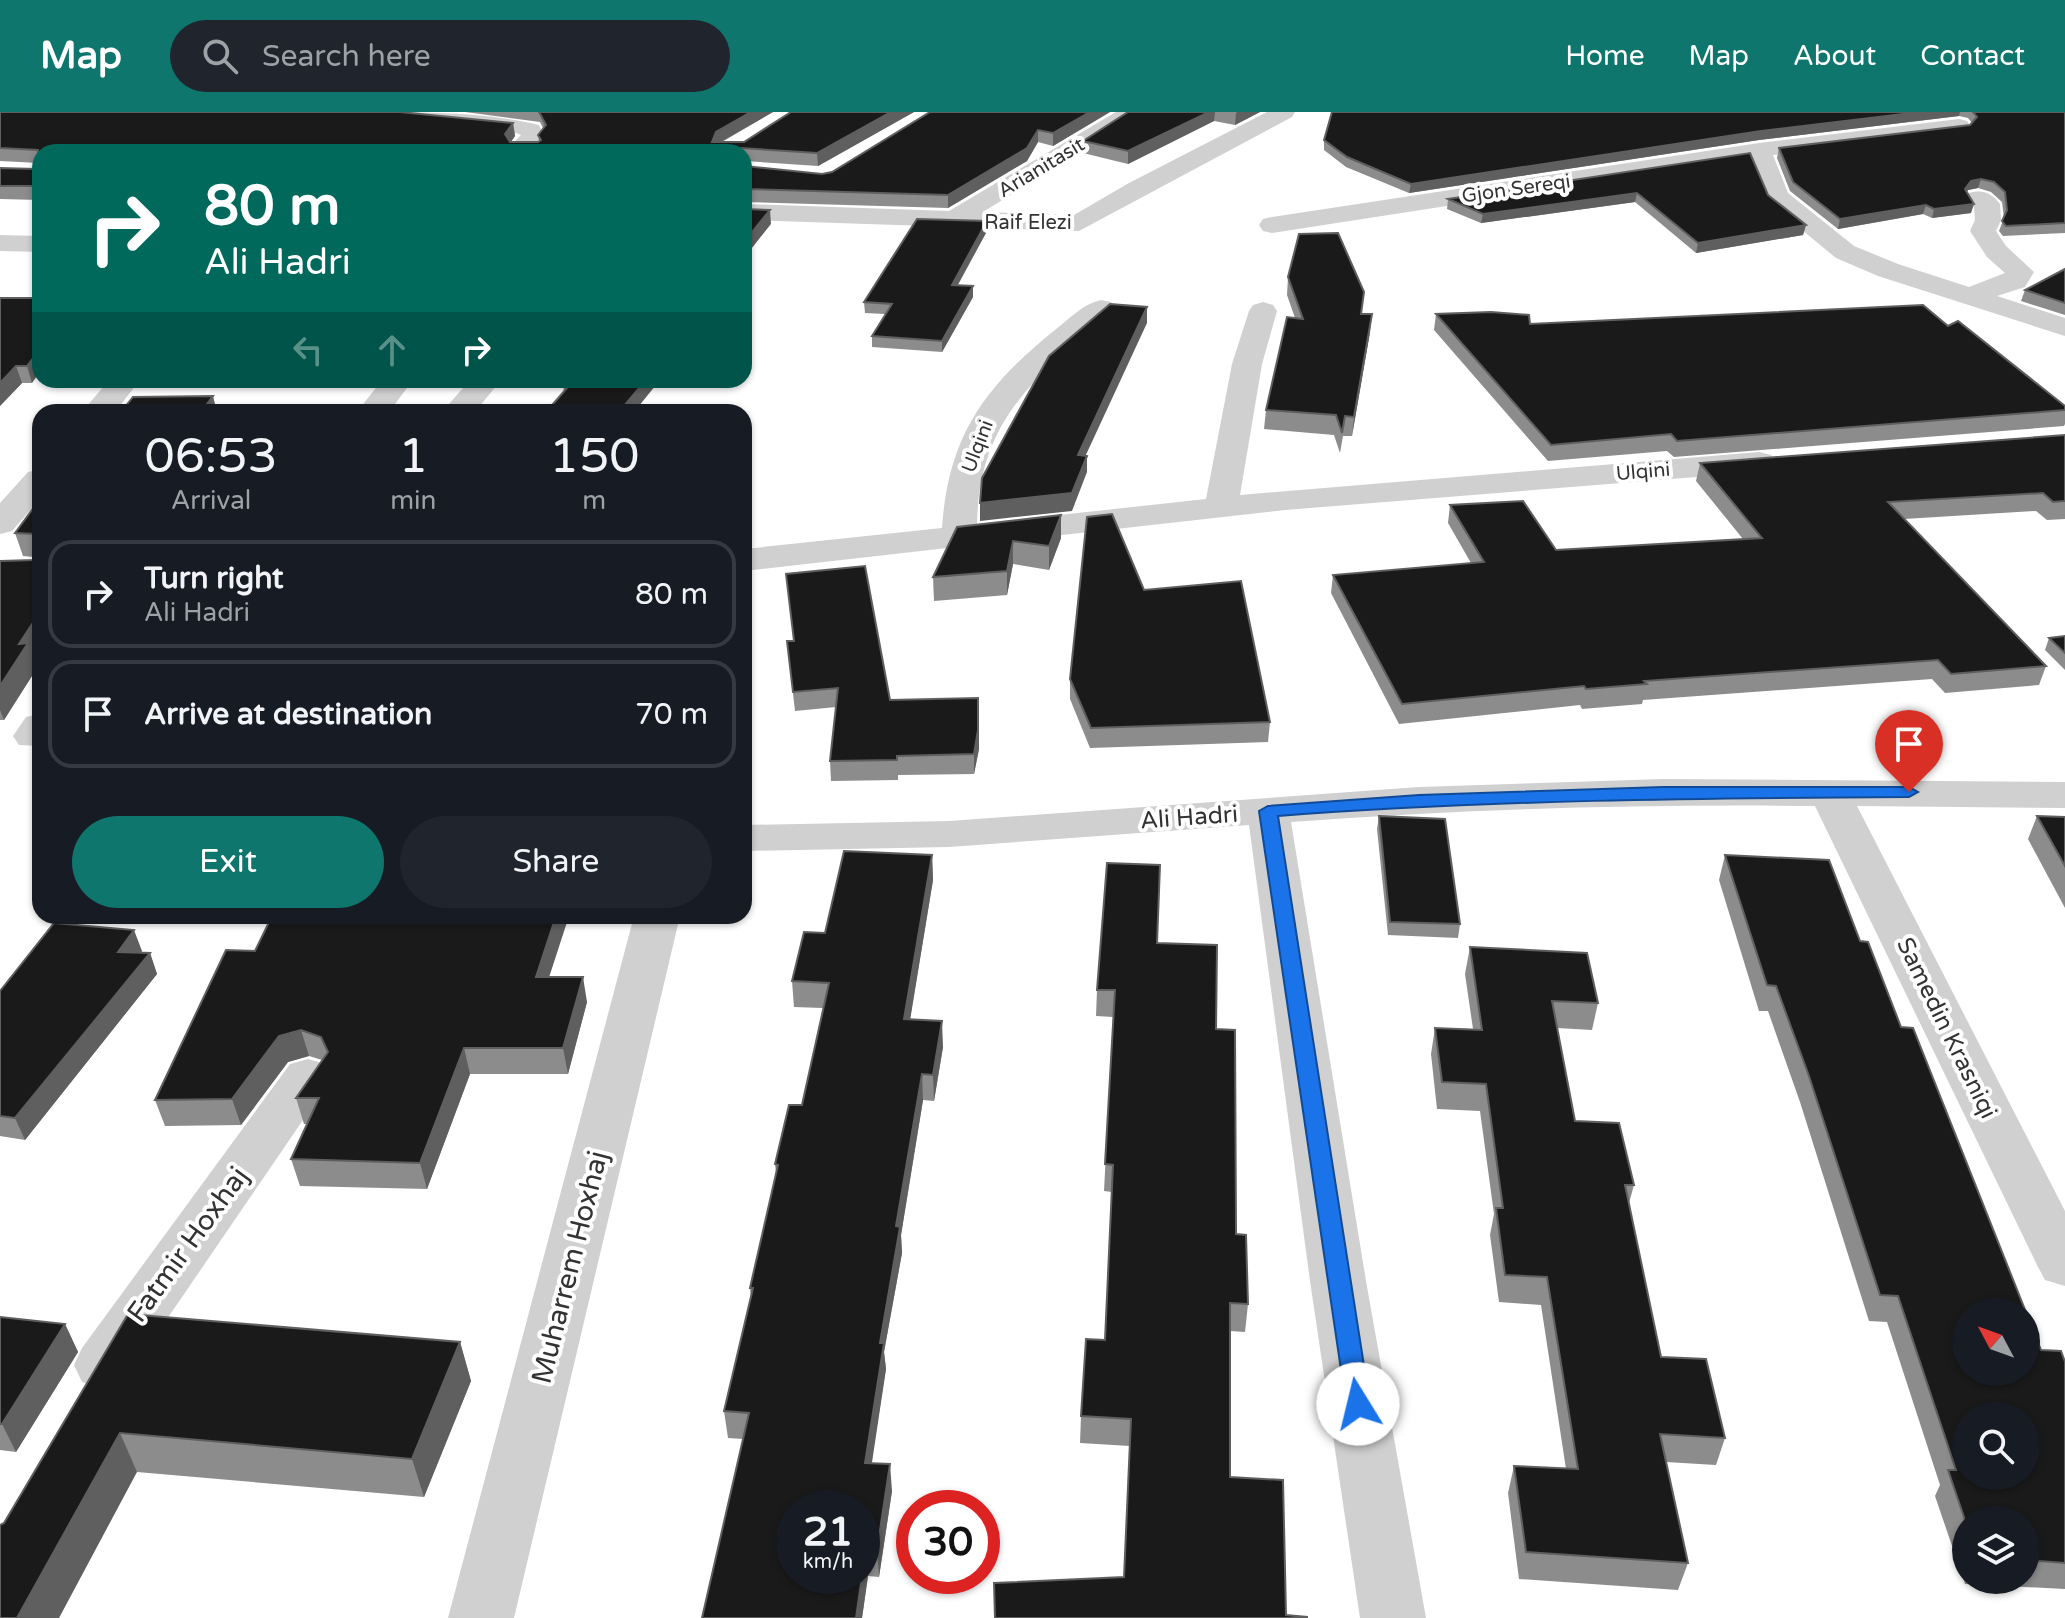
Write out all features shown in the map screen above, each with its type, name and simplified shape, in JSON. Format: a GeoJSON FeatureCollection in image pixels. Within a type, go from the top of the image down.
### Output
{"type":"FeatureCollection","features":[{"type":"Feature","properties":{"kind":"street"},"geometry":{"type":"LineString","coordinates":[[380,112],[519,126],[531,130],[533,137],[524,144]]}},
{"type":"Feature","properties":{"kind":"street","name":"Arianitasit"},"geometry":{"type":"LineString","coordinates":[[950,221],[1132,112]]}},
{"type":"Feature","properties":{"kind":"street","name":"Raif Elezi"},"geometry":{"type":"LineString","coordinates":[[752,212],[1079,223],[1284,112]]}},
{"type":"Feature","properties":{"kind":"street","name":"Gjon Sereqi"},"geometry":{"type":"LineString","coordinates":[[1272,225],[1759,150],[1959,126]]}},
{"type":"Feature","properties":{"kind":"street"},"geometry":{"type":"LineString","coordinates":[[1759,150],[1777,197],[1845,252],[1888,270],[2065,327]]}},
{"type":"Feature","properties":{"kind":"street"},"geometry":{"type":"LineString","coordinates":[[1969,296],[2015,281],[2020,272],[1996,251],[1983,231],[1988,220],[1987,204],[1978,198]]}},
{"type":"Feature","properties":{"kind":"street"},"geometry":{"type":"LineString","coordinates":[[0,243],[32,244]]}},
{"type":"Feature","properties":{"kind":"street","name":"Ulqini"},"geometry":{"type":"LineString","coordinates":[[959,536],[963,483],[981,425],[1004,391],[1101,308]]}},
{"type":"Feature","properties":{"kind":"street"},"geometry":{"type":"LineString","coordinates":[[1221,508],[1247,364],[1263,311]]}},
{"type":"Feature","properties":{"kind":"street"},"geometry":{"type":"LineString","coordinates":[[105,404],[118,388]]}},
{"type":"Feature","properties":{"kind":"street"},"geometry":{"type":"LineString","coordinates":[[379,404],[392,388]]}},
{"type":"Feature","properties":{"kind":"street"},"geometry":{"type":"LineString","coordinates":[[465,404],[479,388]]}},
{"type":"Feature","properties":{"kind":"street","name":"Ulqini"},"geometry":{"type":"LineString","coordinates":[[752,559],[1221,508],[1791,460]]}},
{"type":"Feature","properties":{"kind":"street"},"geometry":{"type":"LineString","coordinates":[[0,524],[32,488]]}},
{"type":"Feature","properties":{"kind":"street","name":"Ali Hadri"},"geometry":{"type":"LineString","coordinates":[[752,838],[949,834],[1434,800],[1663,792],[2065,795]]}},
{"type":"Feature","properties":{"kind":"street","name":"Samedin Krasniqi"},"geometry":{"type":"LineString","coordinates":[[1829,792],[2065,1265]]}},
{"type":"Feature","properties":{"kind":"street"},"geometry":{"type":"LineString","coordinates":[[1268,811],[1338,1281],[1393,1618]]}},
{"type":"Feature","properties":{"kind":"street","name":"Muharrem Hoxhaj"},"geometry":{"type":"LineString","coordinates":[[481,1618],[655,924]]}},
{"type":"Feature","properties":{"kind":"street","name":"Fatmir Hoxhaj"},"geometry":{"type":"LineString","coordinates":[[78,1408],[117,1342],[308,1076]]}},
{"type":"Feature","properties":{"kind":"building"},"geometry":{"type":"Polygon","coordinates":[[[0,112],[400,112],[513,123],[505,134],[510,142],[538,142],[541,140],[538,135],[546,125],[539,112],[751,112],[716,132],[712,142],[744,142],[791,112],[891,112],[817,153],[752,149],[752,144],[32,144],[32,150],[0,148],[0,112]]]}},
{"type":"Feature","properties":{"kind":"building"},"geometry":{"type":"Polygon","coordinates":[[[930,112],[1090,112],[1053,133],[1038,130],[1027,148],[948,195],[752,189],[752,167],[822,174],[832,172],[930,112]]]}},
{"type":"Feature","properties":{"kind":"building"},"geometry":{"type":"Polygon","coordinates":[[[1128,112],[1209,112],[1128,151],[1083,141],[1128,112]]]}},
{"type":"Feature","properties":{"kind":"building"},"geometry":{"type":"Polygon","coordinates":[[[1332,112],[1920,112],[1761,131],[1411,184],[1347,157],[1324,140],[1332,112]]]}},
{"type":"Feature","properties":{"kind":"building"},"geometry":{"type":"Polygon","coordinates":[[[1973,112],[2065,112],[2065,223],[2006,226],[2002,221],[2007,210],[2005,192],[1994,182],[1981,179],[1971,181],[1965,189],[1974,204],[1934,209],[1926,205],[1840,219],[1793,182],[1779,148],[1970,125],[1977,117],[1973,112]]]}},
{"type":"Feature","properties":{"kind":"building"},"geometry":{"type":"Polygon","coordinates":[[[1750,153],[1768,195],[1806,225],[1698,243],[1637,193],[1483,214],[1448,199],[1750,153]]]}},
{"type":"Feature","properties":{"kind":"building"},"geometry":{"type":"Polygon","coordinates":[[[0,168],[32,169],[32,186],[0,186],[0,168]]]}},
{"type":"Feature","properties":{"kind":"building"},"geometry":{"type":"Polygon","coordinates":[[[752,209],[770,210],[752,232],[752,209]]]}},
{"type":"Feature","properties":{"kind":"building"},"geometry":{"type":"Polygon","coordinates":[[[917,219],[987,221],[952,285],[973,286],[942,341],[872,336],[892,304],[864,302],[917,219]]]}},
{"type":"Feature","properties":{"kind":"building"},"geometry":{"type":"Polygon","coordinates":[[[1338,233],[1364,292],[1361,314],[1372,314],[1354,417],[1345,416],[1342,433],[1336,415],[1266,410],[1287,317],[1303,319],[1288,277],[1299,234],[1338,233]]]}},
{"type":"Feature","properties":{"kind":"building"},"geometry":{"type":"Polygon","coordinates":[[[2065,269],[2065,303],[2025,290],[2065,269]]]}},
{"type":"Feature","properties":{"kind":"building"},"geometry":{"type":"Polygon","coordinates":[[[0,298],[32,298],[32,359],[27,366],[16,366],[0,383],[0,298]]]}},
{"type":"Feature","properties":{"kind":"building"},"geometry":{"type":"Polygon","coordinates":[[[1110,304],[1147,307],[1078,455],[1087,456],[1072,493],[980,503],[982,478],[1049,356],[1110,304]]]}},
{"type":"Feature","properties":{"kind":"building"},"geometry":{"type":"Polygon","coordinates":[[[1923,305],[1948,326],[1958,321],[2065,406],[2065,410],[1677,441],[1671,434],[1551,445],[1436,314],[1491,312],[1529,315],[1530,324],[1923,305]]]}},
{"type":"Feature","properties":{"kind":"building"},"geometry":{"type":"Polygon","coordinates":[[[567,388],[639,388],[626,404],[553,404],[567,388]]]}},
{"type":"Feature","properties":{"kind":"building"},"geometry":{"type":"Polygon","coordinates":[[[213,396],[207,404],[127,404],[133,397],[213,396]]]}},
{"type":"Feature","properties":{"kind":"building"},"geometry":{"type":"Polygon","coordinates":[[[2065,435],[2065,501],[2053,502],[2043,493],[1888,502],[2046,666],[1951,674],[1938,660],[1644,681],[1647,684],[1586,689],[1584,686],[1402,704],[1333,575],[1484,562],[1450,505],[1523,501],[1556,550],[1762,538],[1700,463],[2065,435]]]}},
{"type":"Feature","properties":{"kind":"building"},"geometry":{"type":"Polygon","coordinates":[[[32,510],[32,534],[15,533],[32,510]]]}},
{"type":"Feature","properties":{"kind":"building"},"geometry":{"type":"Polygon","coordinates":[[[1112,514],[1144,590],[1241,581],[1270,722],[1091,728],[1070,679],[1087,517],[1112,514]]]}},
{"type":"Feature","properties":{"kind":"building"},"geometry":{"type":"Polygon","coordinates":[[[1061,515],[1049,546],[1013,541],[1007,571],[933,577],[957,527],[1061,515]]]}},
{"type":"Feature","properties":{"kind":"building"},"geometry":{"type":"Polygon","coordinates":[[[32,560],[32,624],[19,644],[28,643],[0,686],[0,561],[32,560]]]}},
{"type":"Feature","properties":{"kind":"building"},"geometry":{"type":"Polygon","coordinates":[[[865,566],[890,700],[978,698],[974,754],[830,761],[838,688],[793,692],[787,641],[794,641],[786,574],[865,566]]]}},
{"type":"Feature","properties":{"kind":"building"},"geometry":{"type":"Polygon","coordinates":[[[2065,636],[2065,653],[2049,638],[2065,636]]]}},
{"type":"Feature","properties":{"kind":"building"},"geometry":{"type":"Polygon","coordinates":[[[1379,816],[1445,819],[1460,924],[1390,922],[1379,816]]]}},
{"type":"Feature","properties":{"kind":"building"},"geometry":{"type":"Polygon","coordinates":[[[2037,816],[2065,817],[2065,866],[2037,816]]]}},
{"type":"Feature","properties":{"kind":"building"},"geometry":{"type":"Polygon","coordinates":[[[844,851],[932,855],[904,1019],[942,1021],[933,1075],[922,1074],[896,1226],[900,1227],[880,1343],[884,1343],[865,1463],[890,1464],[880,1530],[880,1490],[776,1490],[776,1594],[859,1594],[856,1618],[702,1618],[749,1413],[724,1411],[753,1288],[750,1288],[789,1105],[802,1105],[829,983],[792,981],[804,932],[825,933],[844,851]]]}},
{"type":"Feature","properties":{"kind":"building"},"geometry":{"type":"Polygon","coordinates":[[[1725,855],[1829,860],[1860,941],[1868,942],[1901,1027],[1913,1028],[2020,1298],[1952,1298],[1952,1386],[2040,1386],[2040,1347],[2061,1351],[2065,1362],[2065,1563],[2040,1561],[2040,1506],[1960,1506],[1955,1490],[2040,1490],[2040,1402],[1952,1402],[1952,1458],[1898,1296],[1880,1295],[1809,1076],[1776,986],[1767,985],[1725,855]]]}},
{"type":"Feature","properties":{"kind":"building"},"geometry":{"type":"Polygon","coordinates":[[[1107,863],[1160,865],[1157,943],[1217,945],[1216,1029],[1235,1030],[1236,1234],[1246,1235],[1248,1304],[1230,1303],[1230,1477],[1283,1480],[1286,1615],[1307,1618],[995,1618],[994,1594],[1000,1594],[1000,1583],[1124,1577],[1131,1419],[1081,1416],[1086,1339],[1105,1340],[1113,1165],[1105,1164],[1115,990],[1097,990],[1107,863]]]}},
{"type":"Feature","properties":{"kind":"building"},"geometry":{"type":"Polygon","coordinates":[[[53,924],[134,930],[118,952],[150,953],[15,1118],[0,1116],[0,991],[53,924]]]}},
{"type":"Feature","properties":{"kind":"building"},"geometry":{"type":"Polygon","coordinates":[[[268,924],[553,924],[536,977],[583,977],[563,1048],[464,1048],[420,1163],[291,1159],[319,1098],[296,1098],[328,1052],[321,1037],[301,1030],[279,1036],[232,1099],[155,1100],[226,950],[255,951],[268,924]]]}},
{"type":"Feature","properties":{"kind":"building"},"geometry":{"type":"Polygon","coordinates":[[[1470,947],[1587,953],[1598,1003],[1552,1001],[1575,1121],[1619,1123],[1634,1185],[1625,1185],[1661,1357],[1706,1359],[1725,1438],[1660,1434],[1688,1563],[1526,1552],[1514,1466],[1578,1469],[1547,1277],[1505,1275],[1496,1208],[1503,1208],[1486,1084],[1442,1082],[1435,1028],[1482,1030],[1470,947]]]}},
{"type":"Feature","properties":{"kind":"building"},"geometry":{"type":"Polygon","coordinates":[[[128,1314],[460,1342],[412,1459],[120,1433],[17,1618],[0,1618],[0,1525],[128,1314]]]}},
{"type":"Feature","properties":{"kind":"building"},"geometry":{"type":"Polygon","coordinates":[[[0,1317],[65,1324],[2,1424],[0,1424],[0,1317]]]}},
{"type":"Feature","properties":{"kind":"route"},"geometry":{"type":"LineString","coordinates":[[1358,1404],[1268,811],[1419,800],[1663,792],[1909,792]]}}]}
